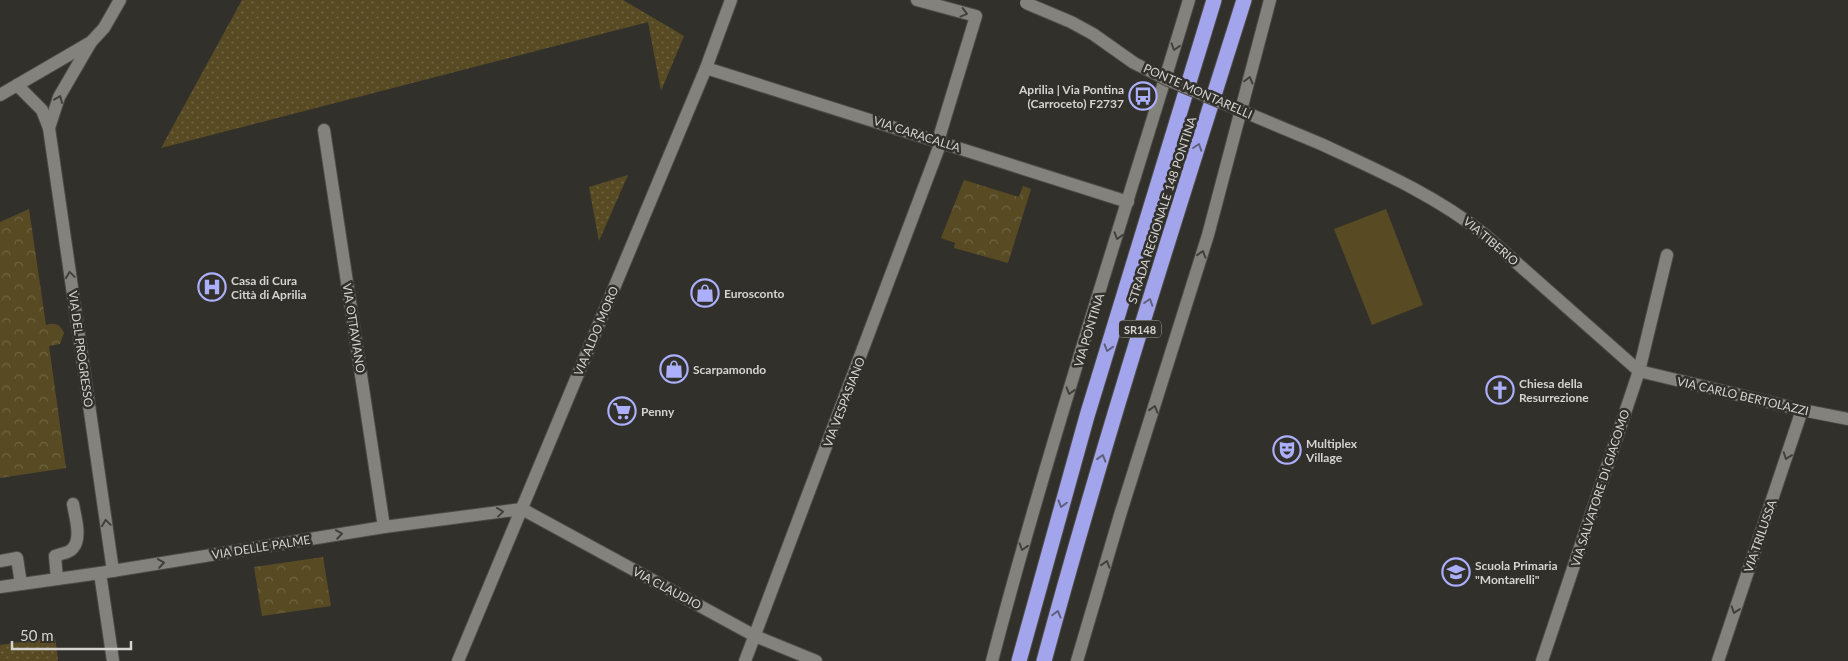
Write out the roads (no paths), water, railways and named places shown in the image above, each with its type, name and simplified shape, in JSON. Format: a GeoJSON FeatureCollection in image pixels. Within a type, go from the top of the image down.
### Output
{"type":"FeatureCollection","features":[{"type":"Feature","properties":{"kind":"highway","name":"STRADA REGIONALE 148 PONTINA"},"geometry":{"type":"LineString","coordinates":[[1019,661],[1087,416],[1214,0]]}},
{"type":"Feature","properties":{"kind":"highway","name":"STRADA REGIONALE 148 PONTINA"},"geometry":{"type":"LineString","coordinates":[[1044,661],[1070,564],[1141,327],[1244,0]]}},
{"type":"Feature","properties":{"kind":"street"},"geometry":{"type":"LineString","coordinates":[[0,95],[91,42],[104,28],[120,0]]}},
{"type":"Feature","properties":{"kind":"street","name":"VIA ALDO MORO"},"geometry":{"type":"LineString","coordinates":[[458,661],[706,68],[730,0]]}},
{"type":"Feature","properties":{"kind":"street","name":"VIA VESPASIANO"},"geometry":{"type":"LineString","coordinates":[[745,661],[756,636],[940,141],[976,16],[917,0]]}},
{"type":"Feature","properties":{"kind":"street","name":"VIA PONTINA"},"geometry":{"type":"LineString","coordinates":[[992,661],[1030,524],[1189,0]]}},
{"type":"Feature","properties":{"kind":"street"},"geometry":{"type":"LineString","coordinates":[[1077,661],[1123,506],[1208,235],[1270,0]]}},
{"type":"Feature","properties":{"kind":"street","name":"PONTE MONTARELLI"},"geometry":{"type":"LineString","coordinates":[[1021,1],[1072,22],[1142,68],[1321,144]]}},
{"type":"Feature","properties":{"kind":"street","name":"VIA DEL PROGRESSO"},"geometry":{"type":"LineString","coordinates":[[49,128],[59,97],[91,42]]}},
{"type":"Feature","properties":{"kind":"street","name":"VIA CARACALLA"},"geometry":{"type":"LineString","coordinates":[[706,68],[1128,202]]}},
{"type":"Feature","properties":{"kind":"street","name":"VIA DEL PROGRESSO"},"geometry":{"type":"LineString","coordinates":[[17,85],[42,110],[49,128],[113,571]]}},
{"type":"Feature","properties":{"kind":"street","name":"VIA OTTAVIANO"},"geometry":{"type":"LineString","coordinates":[[324,130],[384,527]]}},
{"type":"Feature","properties":{"kind":"street","name":"VIA TIBERIO"},"geometry":{"type":"LineString","coordinates":[[1321,144],[1411,186],[1464,218],[1638,371]]}},
{"type":"Feature","properties":{"kind":"street","name":"VIA SALVATORE DI GIACOMO"},"geometry":{"type":"LineString","coordinates":[[1542,661],[1638,371],[1667,255]]}},
{"type":"Feature","properties":{"kind":"street","name":"VIA CARLO BERTOLAZZI"},"geometry":{"type":"LineString","coordinates":[[1638,371],[1848,419]]}},
{"type":"Feature","properties":{"kind":"street","name":"VIA TRILUSSA"},"geometry":{"type":"LineString","coordinates":[[1718,661],[1802,410]]}},
{"type":"Feature","properties":{"kind":"street"},"geometry":{"type":"LineString","coordinates":[[57,579],[54,556],[73,549],[78,538],[73,504]]}},
{"type":"Feature","properties":{"kind":"street","name":"VIA DELLE PALME"},"geometry":{"type":"LineString","coordinates":[[0,587],[113,571],[384,527],[522,509]]}},
{"type":"Feature","properties":{"kind":"street","name":"VIA CLAUDIO"},"geometry":{"type":"LineString","coordinates":[[522,509],[756,636],[816,661]]}},
{"type":"Feature","properties":{"kind":"street"},"geometry":{"type":"LineString","coordinates":[[0,561],[17,558],[21,584]]}},
{"type":"Feature","properties":{"kind":"street"},"geometry":{"type":"LineString","coordinates":[[100,573],[113,661]]}},
{"type":"Feature","properties":{"kind":"place","name":"Aprilia | Via Pontina (Carroceto) F2737"},"geometry":{"type":"Point","coordinates":[1143,96]}},
{"type":"Feature","properties":{"kind":"place","name":"Casa di Cura Città di Aprilia"},"geometry":{"type":"Point","coordinates":[212,287]}},
{"type":"Feature","properties":{"kind":"place","name":"Eurosconto"},"geometry":{"type":"Point","coordinates":[705,293]}},
{"type":"Feature","properties":{"kind":"place","name":"Scarpamondo"},"geometry":{"type":"Point","coordinates":[674,369]}},
{"type":"Feature","properties":{"kind":"place","name":"Chiesa della Resurrezione"},"geometry":{"type":"Point","coordinates":[1500,390]}},
{"type":"Feature","properties":{"kind":"place","name":"Penny"},"geometry":{"type":"Point","coordinates":[622,411]}},
{"type":"Feature","properties":{"kind":"place","name":"Multiplex Village"},"geometry":{"type":"Point","coordinates":[1287,450]}},
{"type":"Feature","properties":{"kind":"place","name":"Scuola Primaria \"Montarelli\""},"geometry":{"type":"Point","coordinates":[1456,572]}}]}
